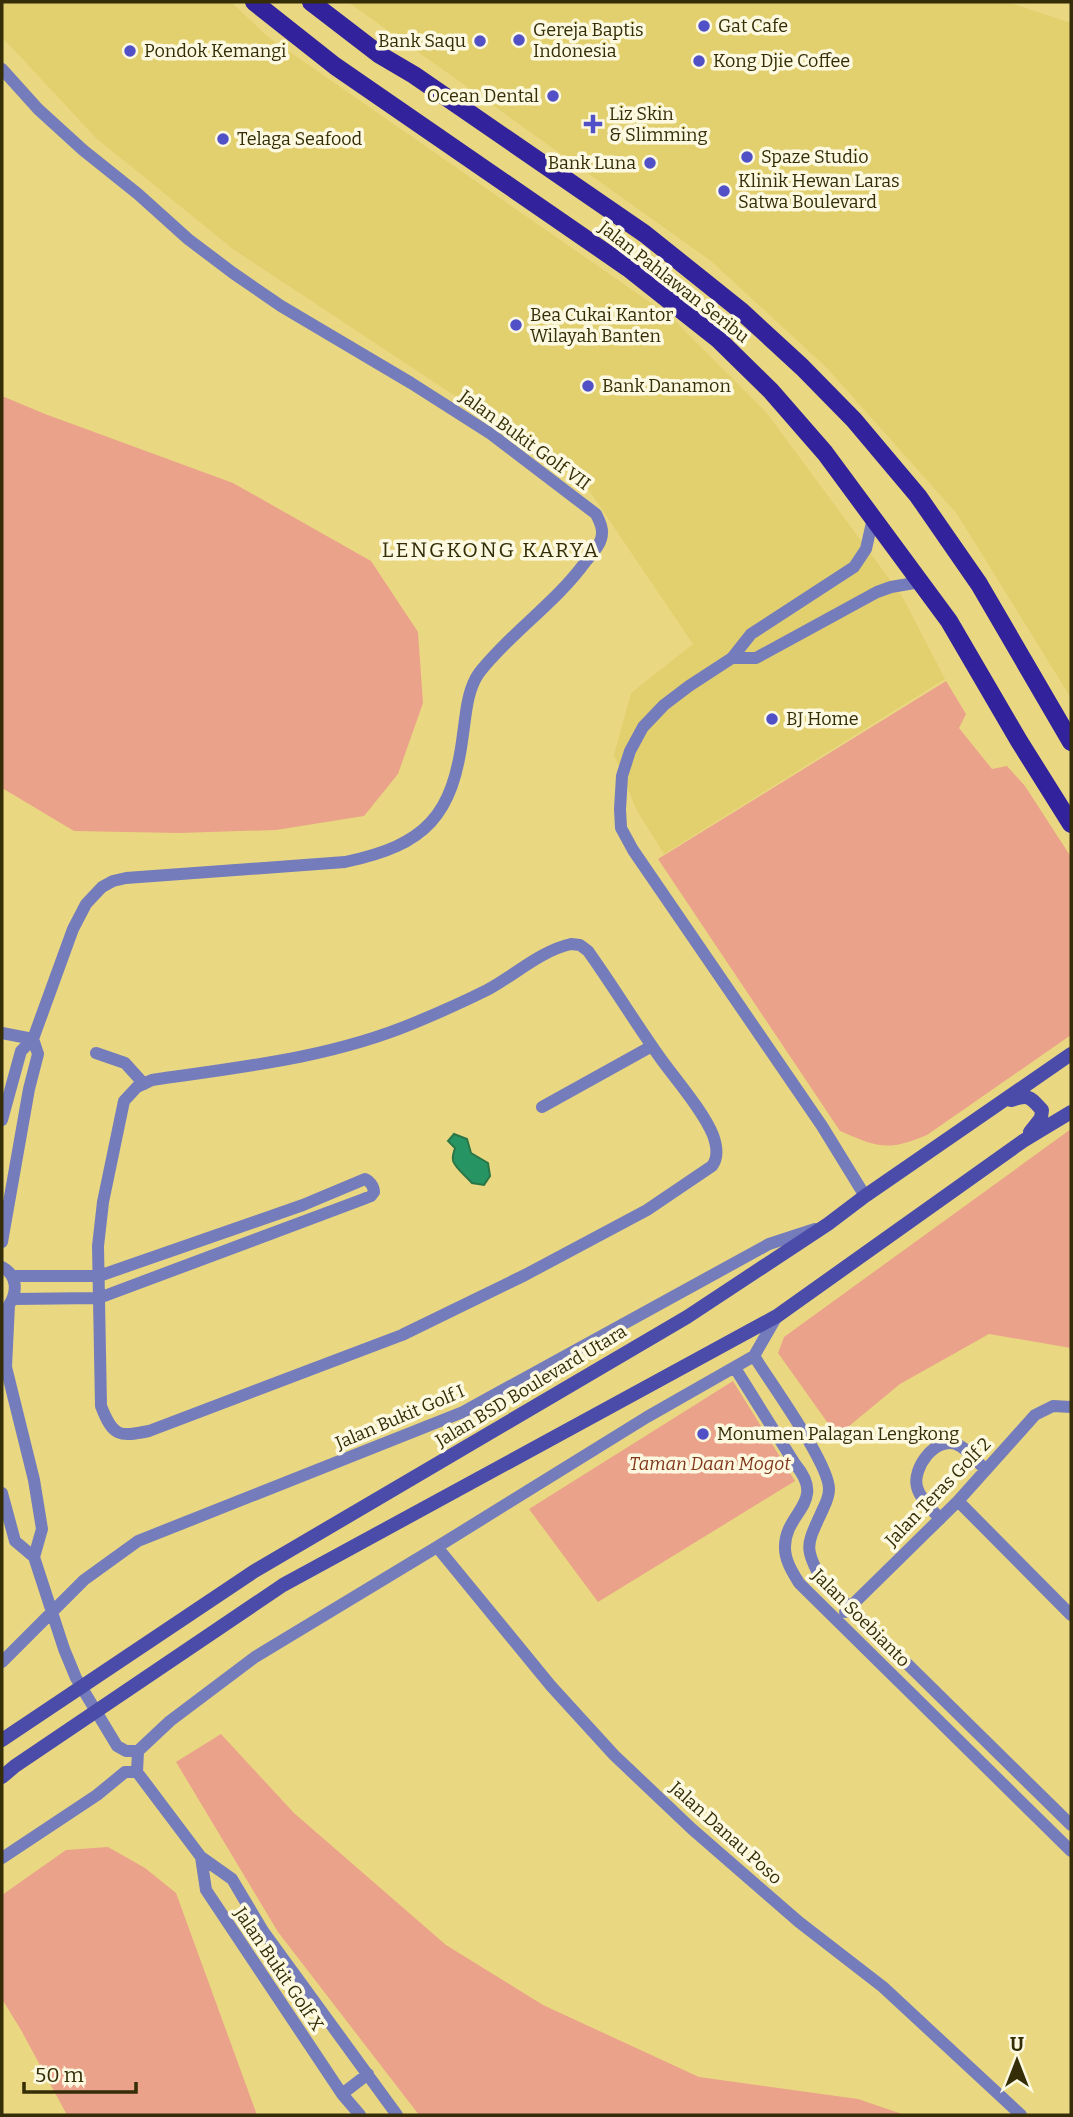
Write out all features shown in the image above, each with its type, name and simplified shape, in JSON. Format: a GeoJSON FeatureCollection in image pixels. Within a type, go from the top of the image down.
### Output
{"type":"FeatureCollection","features":[{"type":"Feature","properties":{"kind":"main road","name":"Jalan Pahlawan Seribu"},"geometry":{"type":"LineString","coordinates":[[254,2],[335,66],[628,268],[719,340],[771,391],[825,453],[949,621],[1071,824]]}},
{"type":"Feature","properties":{"kind":"main road","name":"Jalan Pahlawan Seribu"},"geometry":{"type":"LineString","coordinates":[[311,2],[380,55],[414,75],[645,234],[740,310],[802,368],[854,420],[918,496],[979,584],[1071,742]]}},
{"type":"Feature","properties":{"kind":"main road","name":"Jalan BSD Boulevard Utara"},"geometry":{"type":"LineString","coordinates":[[2,1739],[253,1572],[687,1317],[828,1224],[1071,1054]]}},
{"type":"Feature","properties":{"kind":"main road"},"geometry":{"type":"LineString","coordinates":[[1000,1104],[1026,1096],[1032,1098],[1042,1110],[1041,1118],[1023,1141]]}},
{"type":"Feature","properties":{"kind":"main road"},"geometry":{"type":"LineString","coordinates":[[2,1777],[284,1585],[777,1317],[1023,1141],[1071,1112]]}},
{"type":"Feature","properties":{"kind":"street","name":"Jalan Bukit Golf VII"},"geometry":{"type":"LineString","coordinates":[[2,69],[38,108],[83,150],[200,247],[281,306],[491,434],[579,500],[596,514],[602,525],[602,538],[578,573],[497,651],[477,676],[468,696],[461,753],[453,788],[439,814],[426,828],[396,847],[374,856],[345,862],[126,878],[113,881],[93,895],[73,929],[33,1039],[21,1051],[2,1120]]}},
{"type":"Feature","properties":{"kind":"street"},"geometry":{"type":"LineString","coordinates":[[865,1196],[822,1126],[633,850],[621,828],[620,808],[622,776],[630,751],[643,727],[689,685],[732,658],[751,634],[854,567],[866,549],[873,518]]}},
{"type":"Feature","properties":{"kind":"street"},"geometry":{"type":"LineString","coordinates":[[732,658],[756,658],[877,592],[920,582]]}},
{"type":"Feature","properties":{"kind":"street"},"geometry":{"type":"LineString","coordinates":[[571,944],[579,945],[588,951],[652,1046],[713,1135],[717,1158],[712,1166],[647,1210],[526,1275],[402,1335],[149,1431],[127,1435],[117,1433],[107,1421],[101,1406],[98,1246],[103,1202],[120,1116],[124,1101],[137,1087],[152,1080],[288,1060],[373,1038],[413,1024],[477,995],[551,950],[571,944]]}},
{"type":"Feature","properties":{"kind":"street"},"geometry":{"type":"LineString","coordinates":[[2,1033],[33,1039]]}},
{"type":"Feature","properties":{"kind":"street","name":"Jalan Bukit Golf VII"},"geometry":{"type":"LineString","coordinates":[[2,1242],[29,1089],[38,1054],[33,1039]]}},
{"type":"Feature","properties":{"kind":"street"},"geometry":{"type":"LineString","coordinates":[[541,1107],[652,1046]]}},
{"type":"Feature","properties":{"kind":"street"},"geometry":{"type":"LineString","coordinates":[[96,1053],[125,1063],[144,1084]]}},
{"type":"Feature","properties":{"kind":"street"},"geometry":{"type":"LineString","coordinates":[[8,1305],[99,1298],[371,1196],[374,1188],[365,1179],[257,1221],[99,1276],[12,1276]]}},
{"type":"Feature","properties":{"kind":"street"},"geometry":{"type":"LineString","coordinates":[[257,1221],[264,1237]]}},
{"type":"Feature","properties":{"kind":"street","name":"Jalan Bukit Golf I"},"geometry":{"type":"LineString","coordinates":[[2,1662],[84,1580],[138,1541],[463,1412],[769,1244],[828,1224]]}},
{"type":"Feature","properties":{"kind":"street"},"geometry":{"type":"LineString","coordinates":[[2,1267],[12,1276],[16,1291],[8,1305],[6,1367],[34,1480],[42,1530],[34,1557]]}},
{"type":"Feature","properties":{"kind":"street"},"geometry":{"type":"LineString","coordinates":[[2,1858],[131,1772],[132,1751],[255,1657],[647,1417],[754,1356],[777,1317]]}},
{"type":"Feature","properties":{"kind":"street","name":"Jalan Soebianto"},"geometry":{"type":"LineString","coordinates":[[754,1356],[826,1474],[830,1488],[808,1548],[812,1563],[822,1580],[1071,1825]]}},
{"type":"Feature","properties":{"kind":"street","name":"Jalan Soebianto"},"geometry":{"type":"LineString","coordinates":[[735,1368],[804,1475],[807,1499],[789,1530],[785,1548],[789,1567],[799,1583],[1071,1851]]}},
{"type":"Feature","properties":{"kind":"street","name":"Jalan Teras Golf 2"},"geometry":{"type":"LineString","coordinates":[[837,1619],[958,1501],[1035,1415],[1053,1406],[1071,1407]]}},
{"type":"Feature","properties":{"kind":"street"},"geometry":{"type":"LineString","coordinates":[[940,1519],[920,1495],[917,1487],[919,1468],[929,1454],[937,1447],[951,1443],[960,1445],[986,1470]]}},
{"type":"Feature","properties":{"kind":"street"},"geometry":{"type":"LineString","coordinates":[[2,1493],[15,1541],[34,1557],[76,1678],[117,1746],[132,1751]]}},
{"type":"Feature","properties":{"kind":"street"},"geometry":{"type":"LineString","coordinates":[[958,1501],[1071,1615]]}},
{"type":"Feature","properties":{"kind":"street","name":"Jalan Danau Poso"},"geometry":{"type":"LineString","coordinates":[[437,1548],[551,1686],[614,1755],[692,1829],[789,1913],[883,1987],[1021,2115]]}},
{"type":"Feature","properties":{"kind":"street"},"geometry":{"type":"LineString","coordinates":[[990,1770],[1004,1758]]}},
{"type":"Feature","properties":{"kind":"street","name":"Jalan Bukit Golf X"},"geometry":{"type":"LineString","coordinates":[[131,1772],[201,1857],[232,1879],[263,1931],[397,2115]]}},
{"type":"Feature","properties":{"kind":"street","name":"Jalan Bukit Golf X"},"geometry":{"type":"LineString","coordinates":[[201,1857],[206,1890],[342,2094],[360,2115]]}},
{"type":"Feature","properties":{"kind":"street"},"geometry":{"type":"LineString","coordinates":[[241,1944],[263,1931]]}},
{"type":"Feature","properties":{"kind":"street"},"geometry":{"type":"LineString","coordinates":[[342,2094],[368,2074]]}},
{"type":"Feature","properties":{"kind":"shaded area"},"geometry":{"type":"Polygon","coordinates":[[[2,2],[231,2],[267,36],[671,317],[766,412],[902,596],[945,679],[664,854],[636,809],[614,755],[631,693],[693,644],[582,480],[233,249],[96,138],[2,37],[2,2]]]}},
{"type":"Feature","properties":{"kind":"shaded area"},"geometry":{"type":"Polygon","coordinates":[[[348,2],[1008,2],[1071,23],[1071,698],[957,514],[827,368],[711,261],[348,2]]]}},
{"type":"Feature","properties":{"kind":"shaded area"},"geometry":{"type":"Polygon","coordinates":[[[454,1134],[467,1139],[471,1153],[488,1163],[490,1176],[484,1185],[472,1183],[455,1165],[455,1148],[448,1141],[454,1134]]]}},
{"type":"Feature","properties":{"kind":"green space"},"geometry":{"type":"Polygon","coordinates":[[[2,396],[233,483],[371,561],[418,632],[423,703],[398,774],[364,816],[276,830],[179,833],[74,831],[2,788],[2,396]]]}},
{"type":"Feature","properties":{"kind":"green space"},"geometry":{"type":"Polygon","coordinates":[[[946,681],[966,714],[959,728],[992,769],[1007,766],[1025,786],[1071,857],[1071,1035],[927,1135],[902,1144],[873,1144],[840,1131],[658,859],[946,681]]]}},
{"type":"Feature","properties":{"kind":"green space"},"geometry":{"type":"Polygon","coordinates":[[[1071,1129],[1071,1348],[989,1334],[900,1384],[837,1436],[778,1353],[784,1337],[1071,1129]]]}},
{"type":"Feature","properties":{"kind":"green space","name":"Taman Daan Mogot"},"geometry":{"type":"Polygon","coordinates":[[[733,1381],[795,1481],[598,1602],[529,1509],[733,1381]]]}},
{"type":"Feature","properties":{"kind":"green space"},"geometry":{"type":"Polygon","coordinates":[[[221,1734],[294,1813],[446,1945],[543,2005],[699,2077],[858,2099],[905,2115],[419,2115],[278,1932],[176,1762],[221,1734]]]}},
{"type":"Feature","properties":{"kind":"green space"},"geometry":{"type":"Polygon","coordinates":[[[108,1847],[145,1868],[176,1893],[257,2115],[67,2115],[2,1999],[2,1895],[66,1850],[108,1847]]]}},
{"type":"Feature","properties":{"kind":"place","name":"Gat Cafe"},"geometry":{"type":"Point","coordinates":[704,26]}},
{"type":"Feature","properties":{"kind":"place","name":"Gereja Baptis Indonesia"},"geometry":{"type":"Point","coordinates":[519,40]}},
{"type":"Feature","properties":{"kind":"place","name":"Bank Saqu"},"geometry":{"type":"Point","coordinates":[480,41]}},
{"type":"Feature","properties":{"kind":"place","name":"Pondok Kemangi"},"geometry":{"type":"Point","coordinates":[130,51]}},
{"type":"Feature","properties":{"kind":"place","name":"Kong Djie Coffee"},"geometry":{"type":"Point","coordinates":[699,61]}},
{"type":"Feature","properties":{"kind":"place","name":"Ocean Dental"},"geometry":{"type":"Point","coordinates":[553,96]}},
{"type":"Feature","properties":{"kind":"place","name":"Liz Skin & Slimming"},"geometry":{"type":"Point","coordinates":[593,124]}},
{"type":"Feature","properties":{"kind":"place","name":"Telaga Seafood"},"geometry":{"type":"Point","coordinates":[223,139]}},
{"type":"Feature","properties":{"kind":"place","name":"Spaze Studio"},"geometry":{"type":"Point","coordinates":[747,157]}},
{"type":"Feature","properties":{"kind":"place","name":"Bank Luna"},"geometry":{"type":"Point","coordinates":[650,163]}},
{"type":"Feature","properties":{"kind":"place","name":"Klinik Hewan Laras Satwa Boulevard"},"geometry":{"type":"Point","coordinates":[724,191]}},
{"type":"Feature","properties":{"kind":"place","name":"Bea Cukai Kantor Wilayah Banten"},"geometry":{"type":"Point","coordinates":[516,325]}},
{"type":"Feature","properties":{"kind":"place","name":"Bank Danamon"},"geometry":{"type":"Point","coordinates":[588,386]}},
{"type":"Feature","properties":{"kind":"place","name":"BJ Home"},"geometry":{"type":"Point","coordinates":[772,719]}},
{"type":"Feature","properties":{"kind":"place","name":"Monumen Palagan Lengkong"},"geometry":{"type":"Point","coordinates":[703,1434]}},
{"type":"Feature","properties":{"kind":"district","name":"LENGKONG KARYA"},"geometry":{"type":"Point","coordinates":[491,550]}}]}
